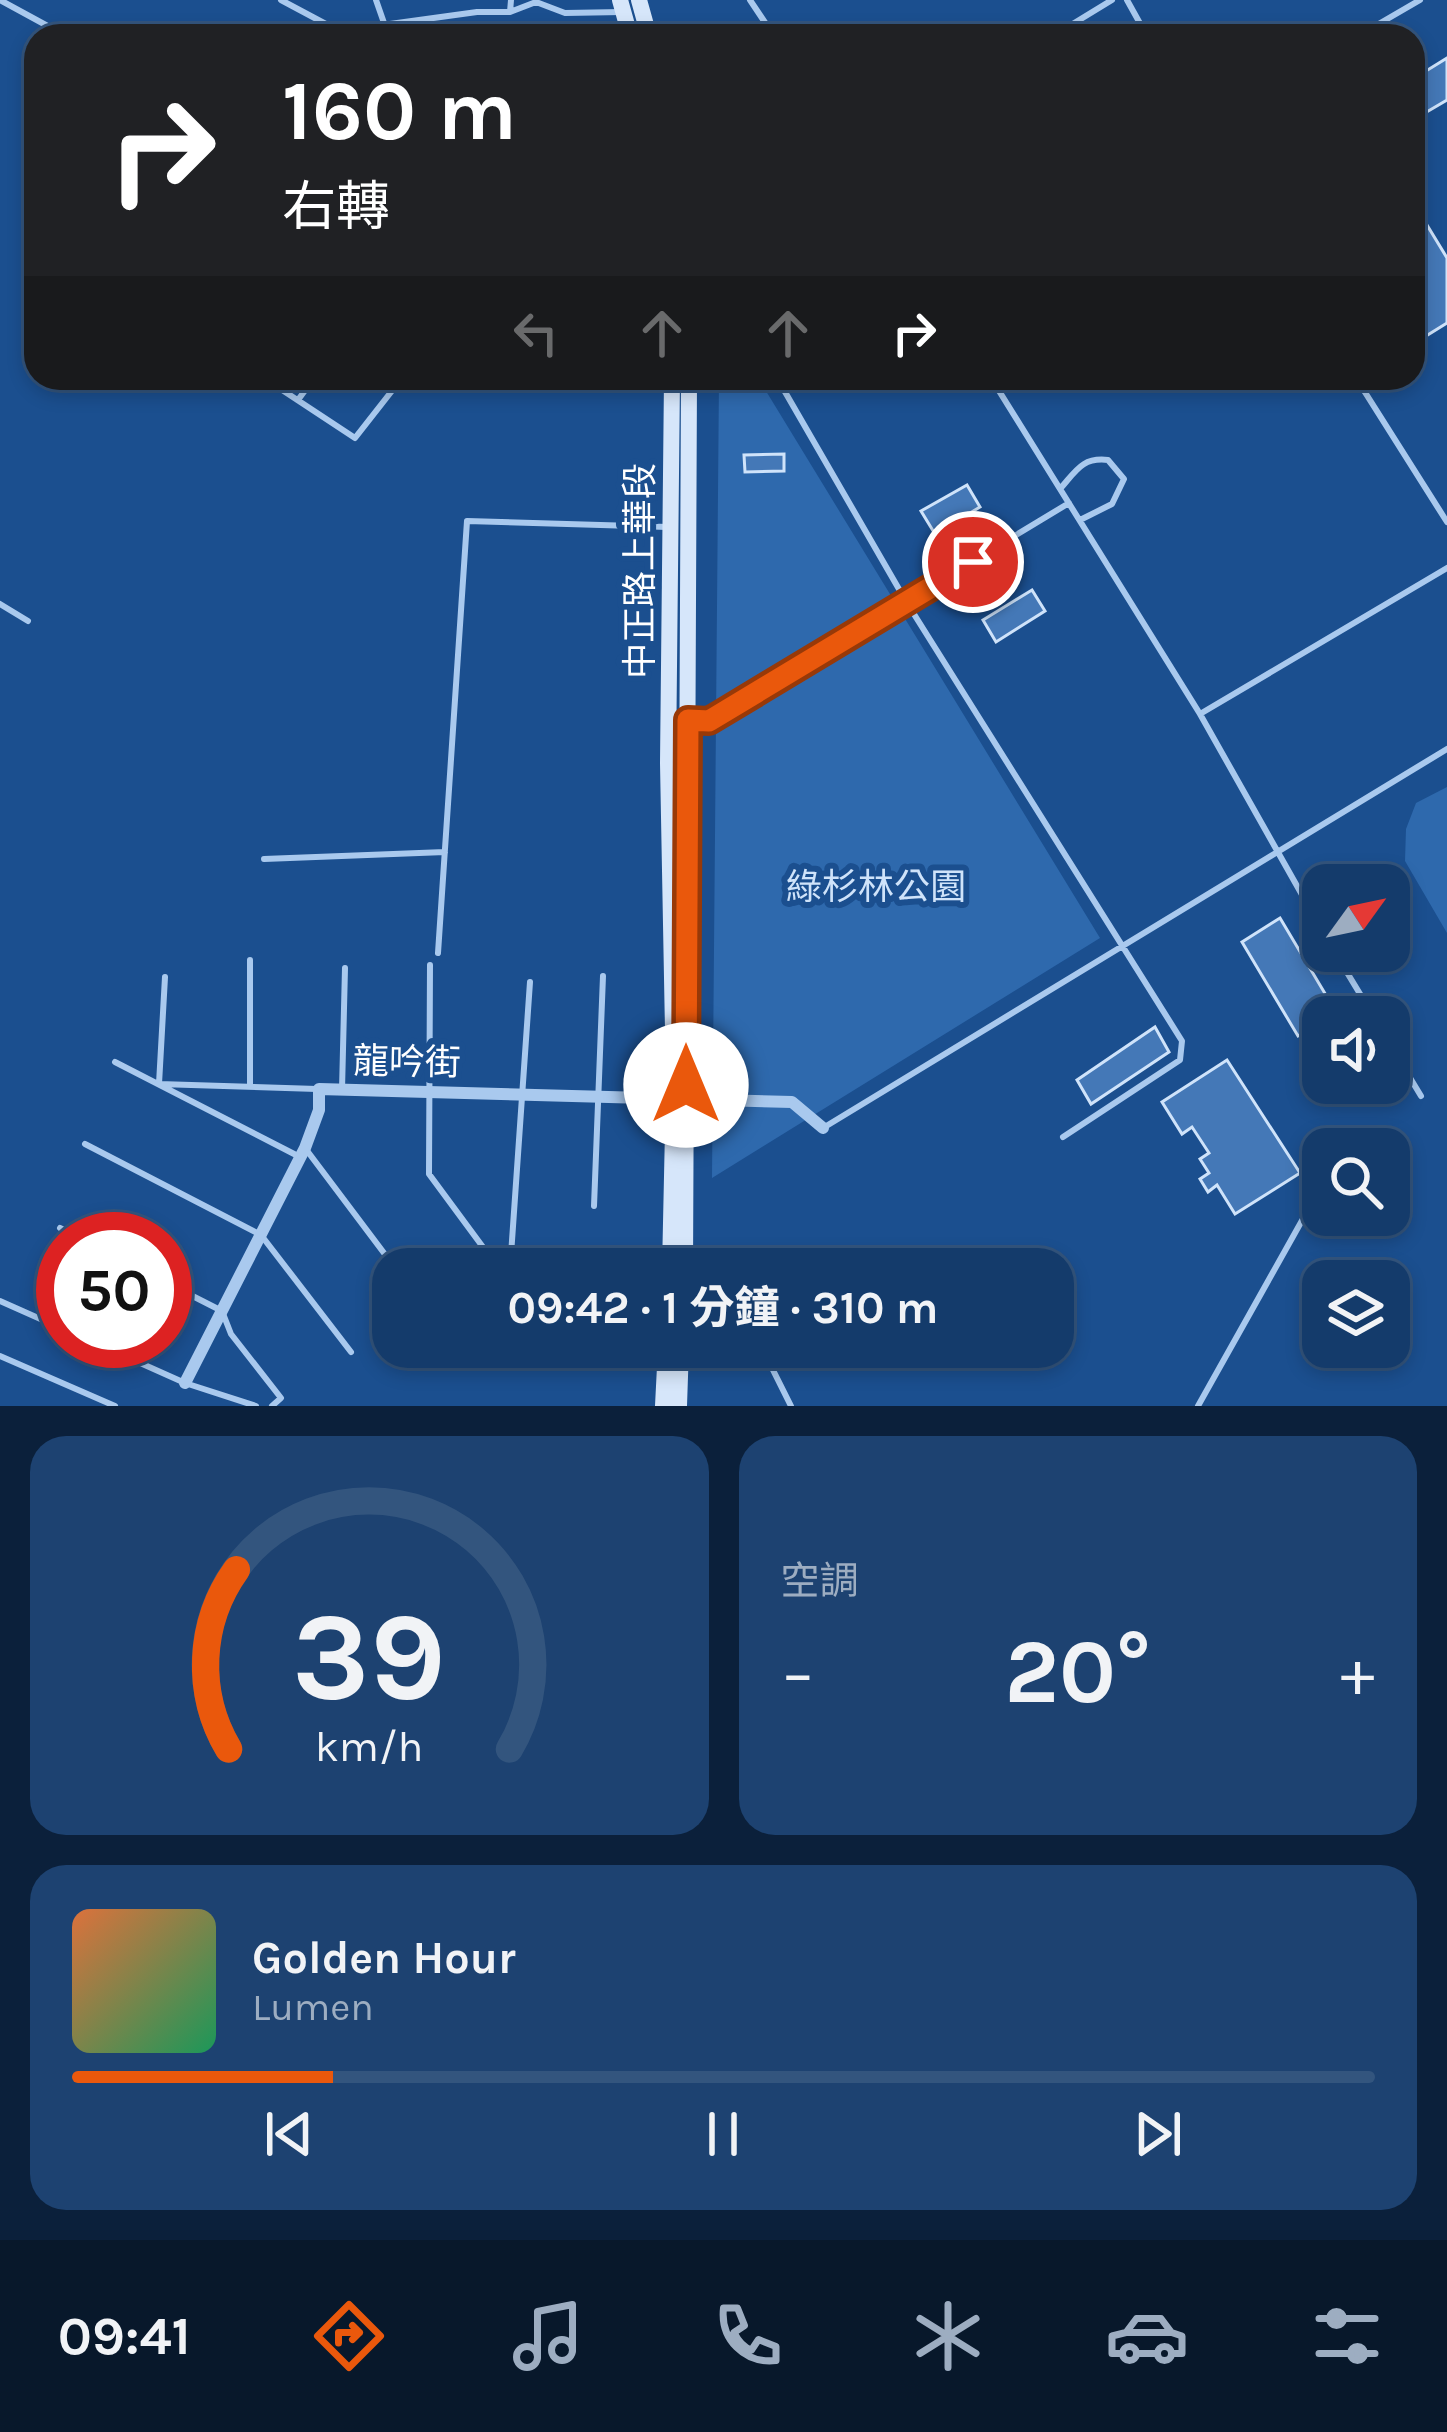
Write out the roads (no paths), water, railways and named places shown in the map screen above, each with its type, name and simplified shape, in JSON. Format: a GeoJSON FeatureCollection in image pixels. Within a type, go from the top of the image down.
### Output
{"type":"FeatureCollection","features":[{"type":"Feature","properties":{"kind":"main road","name":"中正路上華段"},"geometry":{"type":"LineString","coordinates":[[673,390],[672,527],[680,720],[688,754],[679,1097]]}},
{"type":"Feature","properties":{"kind":"main road","name":"中正路上華段"},"geometry":{"type":"LineString","coordinates":[[679,1097],[668,763],[680,720],[688,390]]}},
{"type":"Feature","properties":{"kind":"main road"},"geometry":{"type":"LineString","coordinates":[[671,1248],[679,1097]]}},
{"type":"Feature","properties":{"kind":"main road"},"geometry":{"type":"LineString","coordinates":[[679,1097],[684,1248]]}},
{"type":"Feature","properties":{"kind":"main road"},"geometry":{"type":"LineString","coordinates":[[663,1406],[665,1368]]}},
{"type":"Feature","properties":{"kind":"main road"},"geometry":{"type":"LineString","coordinates":[[679,1406],[680,1368]]}},
{"type":"Feature","properties":{"kind":"street","name":"龍吟街"},"geometry":{"type":"LineString","coordinates":[[185,1383],[303,1152],[319,1110],[319,1089],[792,1102],[823,1128]]}},
{"type":"Feature","properties":{"kind":"lane"},"geometry":{"type":"LineString","coordinates":[[0,0],[44,24]]}},
{"type":"Feature","properties":{"kind":"lane"},"geometry":{"type":"LineString","coordinates":[[281,0],[321,24]]}},
{"type":"Feature","properties":{"kind":"lane"},"geometry":{"type":"LineString","coordinates":[[376,0],[384,23]]}},
{"type":"Feature","properties":{"kind":"lane"},"geometry":{"type":"LineString","coordinates":[[510,12],[511,0]]}},
{"type":"Feature","properties":{"kind":"lane"},"geometry":{"type":"LineString","coordinates":[[1073,24],[1112,0]]}},
{"type":"Feature","properties":{"kind":"lane"},"geometry":{"type":"LineString","coordinates":[[1379,24],[1420,0]]}},
{"type":"Feature","properties":{"kind":"lane"},"geometry":{"type":"LineString","coordinates":[[380,24],[510,12],[536,2],[566,14],[641,8]]}},
{"type":"Feature","properties":{"kind":"lane"},"geometry":{"type":"LineString","coordinates":[[283,390],[355,438],[392,390]]}},
{"type":"Feature","properties":{"kind":"lane"},"geometry":{"type":"LineString","coordinates":[[298,400],[305,390]]}},
{"type":"Feature","properties":{"kind":"lane"},"geometry":{"type":"LineString","coordinates":[[784,390],[907,603],[1182,1041],[1180,1060],[1064,1137]]}},
{"type":"Feature","properties":{"kind":"lane"},"geometry":{"type":"LineString","coordinates":[[998,390],[1199,714],[1302,897]]}},
{"type":"Feature","properties":{"kind":"lane"},"geometry":{"type":"LineString","coordinates":[[1364,390],[1447,522]]}},
{"type":"Feature","properties":{"kind":"lane"},"geometry":{"type":"LineString","coordinates":[[1060,489],[1083,461],[1095,459],[1108,460],[1124,479],[1112,504],[1080,520]]}},
{"type":"Feature","properties":{"kind":"lane"},"geometry":{"type":"LineString","coordinates":[[680,720],[709,721],[1070,503]]}},
{"type":"Feature","properties":{"kind":"lane"},"geometry":{"type":"LineString","coordinates":[[438,952],[466,521],[672,527]]}},
{"type":"Feature","properties":{"kind":"lane"},"geometry":{"type":"LineString","coordinates":[[1199,714],[1447,568]]}},
{"type":"Feature","properties":{"kind":"lane"},"geometry":{"type":"LineString","coordinates":[[0,604],[28,622]]}},
{"type":"Feature","properties":{"kind":"lane"},"geometry":{"type":"LineString","coordinates":[[823,1128],[1447,749]]}},
{"type":"Feature","properties":{"kind":"lane"},"geometry":{"type":"LineString","coordinates":[[264,859],[445,852]]}},
{"type":"Feature","properties":{"kind":"lane"},"geometry":{"type":"LineString","coordinates":[[250,960],[250,1087]]}},
{"type":"Feature","properties":{"kind":"lane"},"geometry":{"type":"LineString","coordinates":[[430,965],[429,1174],[491,1258],[501,1262],[511,1255],[530,982]]}},
{"type":"Feature","properties":{"kind":"lane"},"geometry":{"type":"LineString","coordinates":[[342,1090],[345,968]]}},
{"type":"Feature","properties":{"kind":"lane"},"geometry":{"type":"LineString","coordinates":[[594,1206],[603,976]]}},
{"type":"Feature","properties":{"kind":"lane"},"geometry":{"type":"LineString","coordinates":[[158,1084],[165,977]]}},
{"type":"Feature","properties":{"kind":"lane"},"geometry":{"type":"LineString","coordinates":[[115,1062],[303,1152],[379,1248]]}},
{"type":"Feature","properties":{"kind":"lane"},"geometry":{"type":"LineString","coordinates":[[1410,1077],[1421,1096]]}},
{"type":"Feature","properties":{"kind":"lane"},"geometry":{"type":"LineString","coordinates":[[158,1084],[319,1089]]}},
{"type":"Feature","properties":{"kind":"lane"},"geometry":{"type":"LineString","coordinates":[[86,1144],[261,1234],[351,1352]]}},
{"type":"Feature","properties":{"kind":"lane"},"geometry":{"type":"LineString","coordinates":[[1198,1406],[1302,1220]]}},
{"type":"Feature","properties":{"kind":"lane"},"geometry":{"type":"LineString","coordinates":[[192,1296],[221,1311],[231,1334],[281,1398],[272,1406]]}},
{"type":"Feature","properties":{"kind":"lane"},"geometry":{"type":"LineString","coordinates":[[0,1301],[36,1317]]}},
{"type":"Feature","properties":{"kind":"lane"},"geometry":{"type":"LineString","coordinates":[[0,1356],[115,1406]]}},
{"type":"Feature","properties":{"kind":"lane"},"geometry":{"type":"LineString","coordinates":[[151,1368],[256,1406]]}},
{"type":"Feature","properties":{"kind":"lane"},"geometry":{"type":"LineString","coordinates":[[772,1368],[791,1406]]}},
{"type":"Feature","properties":{"kind":"park label","name":"綠杉林公園"},"geometry":{"type":"Point","coordinates":[876,886]}}]}
